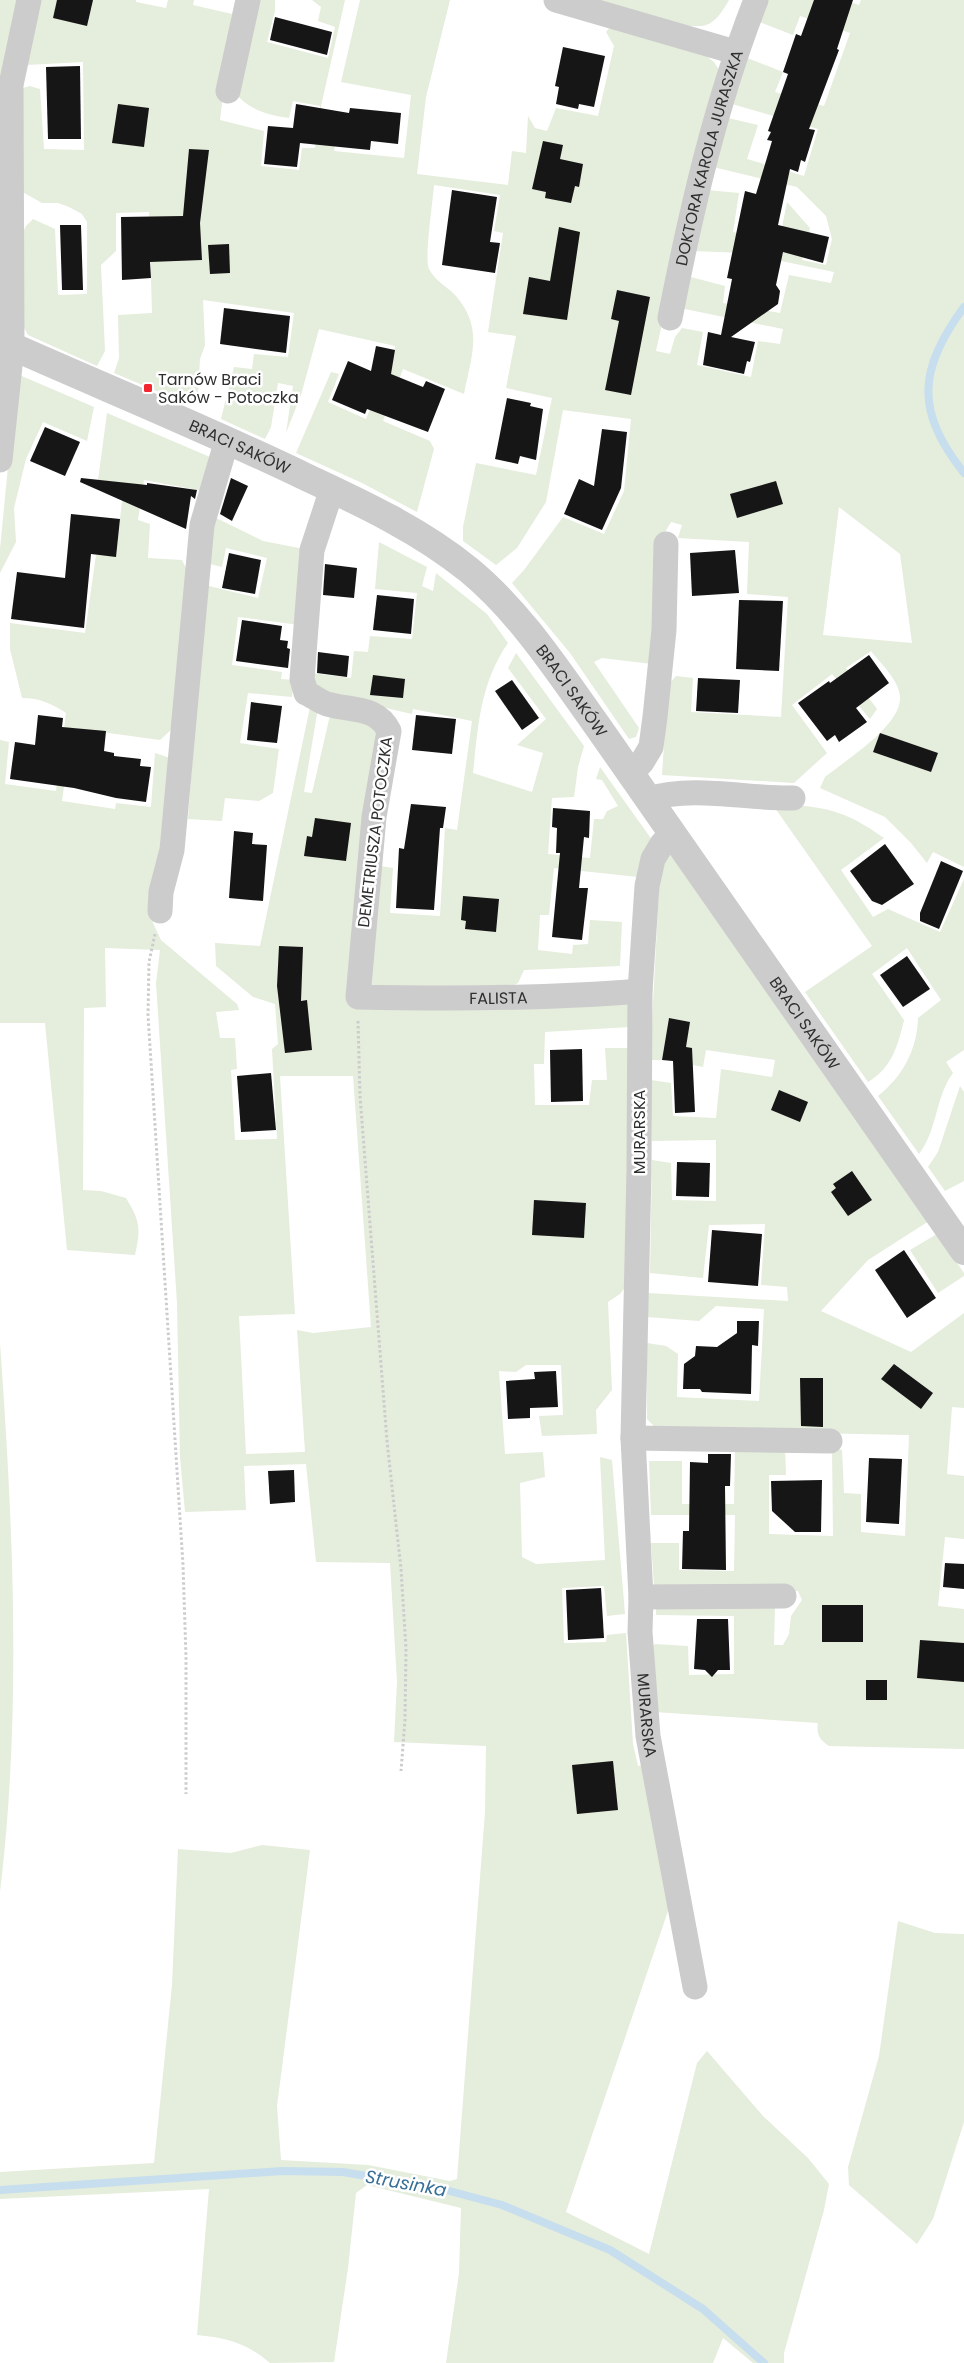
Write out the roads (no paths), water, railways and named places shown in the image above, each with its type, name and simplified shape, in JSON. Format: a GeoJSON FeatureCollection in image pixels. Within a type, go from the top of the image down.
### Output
{"type":"FeatureCollection","features":[{"type":"Feature","properties":{"kind":"street"},"geometry":{"type":"LineString","coordinates":[[0,460],[6,344],[11,85],[29,0]]}},
{"type":"Feature","properties":{"kind":"street"},"geometry":{"type":"LineString","coordinates":[[228,91],[248,0]]}},
{"type":"Feature","properties":{"kind":"street"},"geometry":{"type":"LineString","coordinates":[[556,0],[735,52]]}},
{"type":"Feature","properties":{"kind":"street","name":"DOKTORA KAROLA JURASZKA"},"geometry":{"type":"LineString","coordinates":[[670,318],[699,187],[735,52],[756,0]]}},
{"type":"Feature","properties":{"kind":"street","name":"BRACI SAKÓW"},"geometry":{"type":"LineString","coordinates":[[6,344],[227,440],[332,489],[420,535],[446,552],[490,589],[536,642],[631,774],[964,1251]]}},
{"type":"Feature","properties":{"kind":"street"},"geometry":{"type":"LineString","coordinates":[[160,911],[161,892],[172,850],[202,525],[227,440]]}},
{"type":"Feature","properties":{"kind":"street","name":"DEMETRIUSZA POTOCZKA"},"geometry":{"type":"LineString","coordinates":[[332,489],[312,550],[302,679],[306,693],[325,704],[372,713],[384,720],[389,731],[374,817],[358,998]]}},
{"type":"Feature","properties":{"kind":"street"},"geometry":{"type":"LineString","coordinates":[[631,774],[642,762],[650,747],[655,718],[664,630],[666,544]]}},
{"type":"Feature","properties":{"kind":"street"},"geometry":{"type":"LineString","coordinates":[[648,800],[664,795],[698,792],[793,798]]}},
{"type":"Feature","properties":{"kind":"street","name":"MURARSKA"},"geometry":{"type":"LineString","coordinates":[[672,833],[662,844],[653,859],[647,886],[640,991],[639,1170],[633,1438],[642,1673],[648,1736],[695,1987]]}},
{"type":"Feature","properties":{"kind":"street","name":"FALISTA"},"geometry":{"type":"LineString","coordinates":[[358,998],[460,999],[593,995],[640,991]]}},
{"type":"Feature","properties":{"kind":"street"},"geometry":{"type":"LineString","coordinates":[[633,1438],[830,1441]]}},
{"type":"Feature","properties":{"kind":"street"},"geometry":{"type":"LineString","coordinates":[[640,1597],[784,1596]]}},
{"type":"Feature","properties":{"kind":"waterway"},"geometry":{"type":"LineString","coordinates":[[964,307],[938,351],[931,371],[928,390],[930,410],[937,430],[948,451],[964,473]]}},
{"type":"Feature","properties":{"kind":"waterway","name":"Strusinka"},"geometry":{"type":"LineString","coordinates":[[0,2190],[282,2171],[343,2172],[442,2189],[502,2205],[610,2250],[703,2309],[764,2363]]}},
{"type":"Feature","properties":{"kind":"place","name":"Tarnów Braci Saków - Potoczka"},"geometry":{"type":"Point","coordinates":[148,388]}}]}
